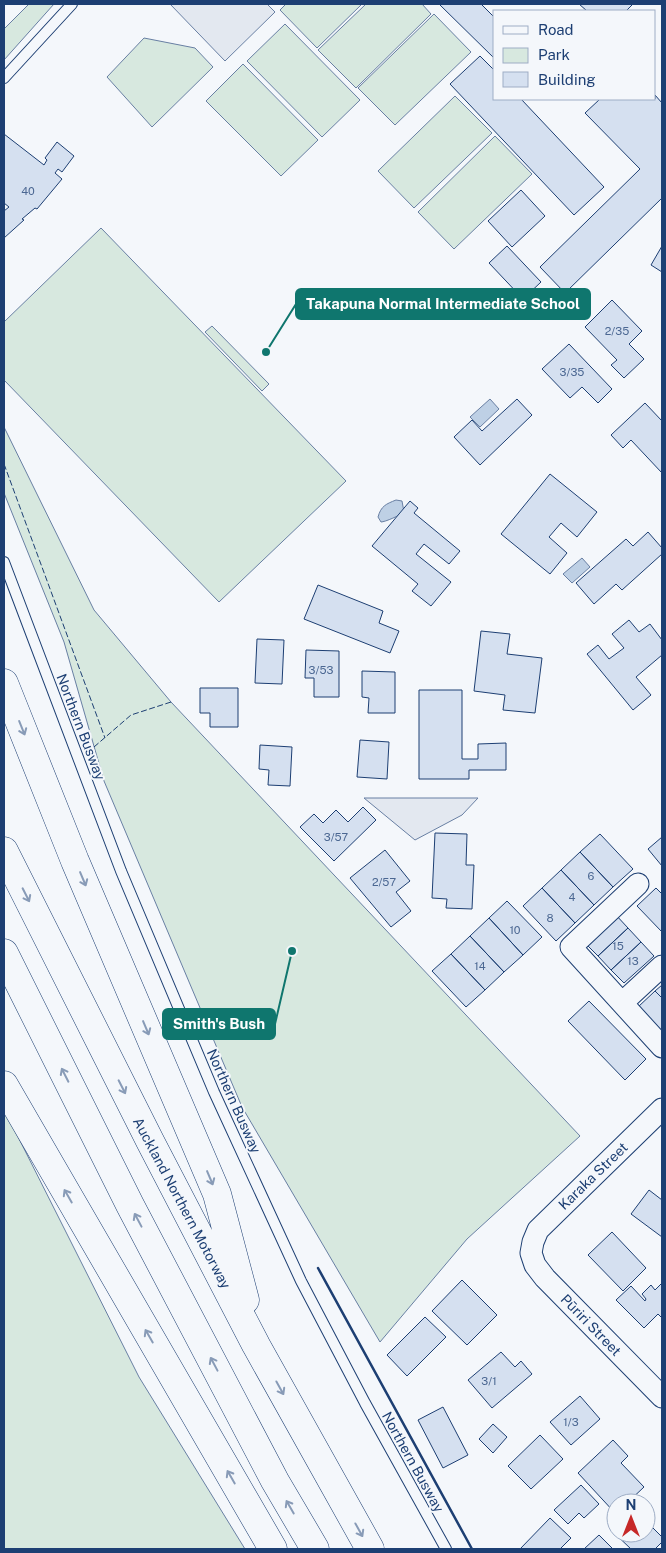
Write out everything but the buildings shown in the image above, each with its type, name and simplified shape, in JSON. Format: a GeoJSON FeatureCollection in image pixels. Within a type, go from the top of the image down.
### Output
{"type":"FeatureCollection","features":[{"type":"Feature","properties":{"kind":"highway"},"geometry":{"type":"LineString","coordinates":[[4,683],[75,860],[217,1194],[256,1345]]}},
{"type":"Feature","properties":{"kind":"highway","name":"Auckland Northern Motorway"},"geometry":{"type":"LineString","coordinates":[[4,851],[150,1141],[256,1345],[370,1549]]}},
{"type":"Feature","properties":{"kind":"highway"},"geometry":{"type":"LineString","coordinates":[[4,953],[148,1239],[275,1481],[315,1549]]}},
{"type":"Feature","properties":{"kind":"highway"},"geometry":{"type":"LineString","coordinates":[[4,1085],[273,1549]]}},
{"type":"Feature","properties":{"kind":"street"},"geometry":{"type":"LineString","coordinates":[[638,884],[571,947],[662,1047]]}},
{"type":"Feature","properties":{"kind":"street"},"geometry":{"type":"LineString","coordinates":[[622,1003],[662,966]]}},
{"type":"Feature","properties":{"kind":"street","name":"Karaka Street"},"geometry":{"type":"LineString","coordinates":[[531,1247],[538,1230],[548,1219],[662,1109]]}},
{"type":"Feature","properties":{"kind":"street","name":"Pūriri Street"},"geometry":{"type":"LineString","coordinates":[[531,1247],[532,1259],[545,1278],[662,1397]]}},
{"type":"Feature","properties":{"kind":"lane"},"geometry":{"type":"LineString","coordinates":[[4,78],[72,4]]}},
{"type":"Feature","properties":{"kind":"lane","name":"Northern Busway"},"geometry":{"type":"LineString","coordinates":[[4,562],[121,871],[214,1092],[301,1281],[364,1403],[446,1549]]}},
{"type":"Feature","properties":{"kind":"green space"},"geometry":{"type":"Polygon","coordinates":[[[29,4],[54,4],[4,60],[4,29],[29,4]]]}},
{"type":"Feature","properties":{"kind":"green space"},"geometry":{"type":"Polygon","coordinates":[[[286,4],[362,4],[317,48],[280,10],[286,4]]]}},
{"type":"Feature","properties":{"kind":"green space"},"geometry":{"type":"Polygon","coordinates":[[[366,4],[422,4],[431,14],[356,88],[318,50],[366,4]]]}},
{"type":"Feature","properties":{"kind":"green space"},"geometry":{"type":"Polygon","coordinates":[[[434,14],[471,52],[395,125],[358,88],[434,14]]]}},
{"type":"Feature","properties":{"kind":"green space"},"geometry":{"type":"Polygon","coordinates":[[[285,24],[360,100],[322,137],[247,61],[285,24]]]}},
{"type":"Feature","properties":{"kind":"green space"},"geometry":{"type":"Polygon","coordinates":[[[144,38],[195,48],[213,67],[152,127],[107,77],[144,38]]]}},
{"type":"Feature","properties":{"kind":"green space"},"geometry":{"type":"Polygon","coordinates":[[[243,64],[318,140],[281,176],[206,101],[243,64]]]}},
{"type":"Feature","properties":{"kind":"green space"},"geometry":{"type":"Polygon","coordinates":[[[455,96],[492,133],[414,208],[378,171],[455,96]]]}},
{"type":"Feature","properties":{"kind":"green space"},"geometry":{"type":"Polygon","coordinates":[[[495,136],[532,174],[454,249],[418,212],[495,136]]]}},
{"type":"Feature","properties":{"kind":"green space"},"geometry":{"type":"Polygon","coordinates":[[[101,228],[346,481],[219,602],[4,380],[4,322],[101,228]]]}},
{"type":"Feature","properties":{"kind":"green space"},"geometry":{"type":"Polygon","coordinates":[[[212,326],[269,384],[262,391],[205,332],[212,326]]]}},
{"type":"Feature","properties":{"kind":"green space"},"geometry":{"type":"Polygon","coordinates":[[[4,427],[94,610],[171,702],[580,1136],[467,1239],[380,1342],[242,1107],[104,781],[64,642],[4,493],[4,427]]]}},
{"type":"Feature","properties":{"kind":"green space"},"geometry":{"type":"Polygon","coordinates":[[[4,1109],[139,1377],[245,1549],[4,1549],[4,1109]]]}},
{"type":"Feature","properties":{"kind":"shaded area"},"geometry":{"type":"Polygon","coordinates":[[[170,4],[267,4],[275,12],[225,61],[170,4]]]}},
{"type":"Feature","properties":{"kind":"shaded area"},"geometry":{"type":"Polygon","coordinates":[[[364,798],[478,798],[462,815],[415,840],[364,798]]]}},
{"type":"Feature","properties":{"kind":"water"},"geometry":{"type":"Polygon","coordinates":[[[490,399],[499,409],[480,427],[470,417],[490,399]]]}},
{"type":"Feature","properties":{"kind":"water"},"geometry":{"type":"Polygon","coordinates":[[[396,500],[402,501],[404,512],[381,522],[378,517],[382,508],[396,500]]]}},
{"type":"Feature","properties":{"kind":"water"},"geometry":{"type":"Polygon","coordinates":[[[582,558],[590,567],[572,583],[563,574],[582,558]]]}},
{"type":"Feature","properties":{"kind":"fence"},"geometry":{"type":"LineString","coordinates":[[4,464],[105,738]]}},
{"type":"Feature","properties":{"kind":"fence"},"geometry":{"type":"LineString","coordinates":[[94,747],[131,715],[171,702]]}},
{"type":"Feature","properties":{"kind":"wall"},"geometry":{"type":"LineString","coordinates":[[318,1268],[472,1549]]}},
{"type":"Feature","properties":{"kind":"place","name":"Takapuna Normal Intermediate School"},"geometry":{"type":"Point","coordinates":[266,352]}},
{"type":"Feature","properties":{"kind":"place","name":"Smith's Bush"},"geometry":{"type":"Point","coordinates":[292,951]}}]}
